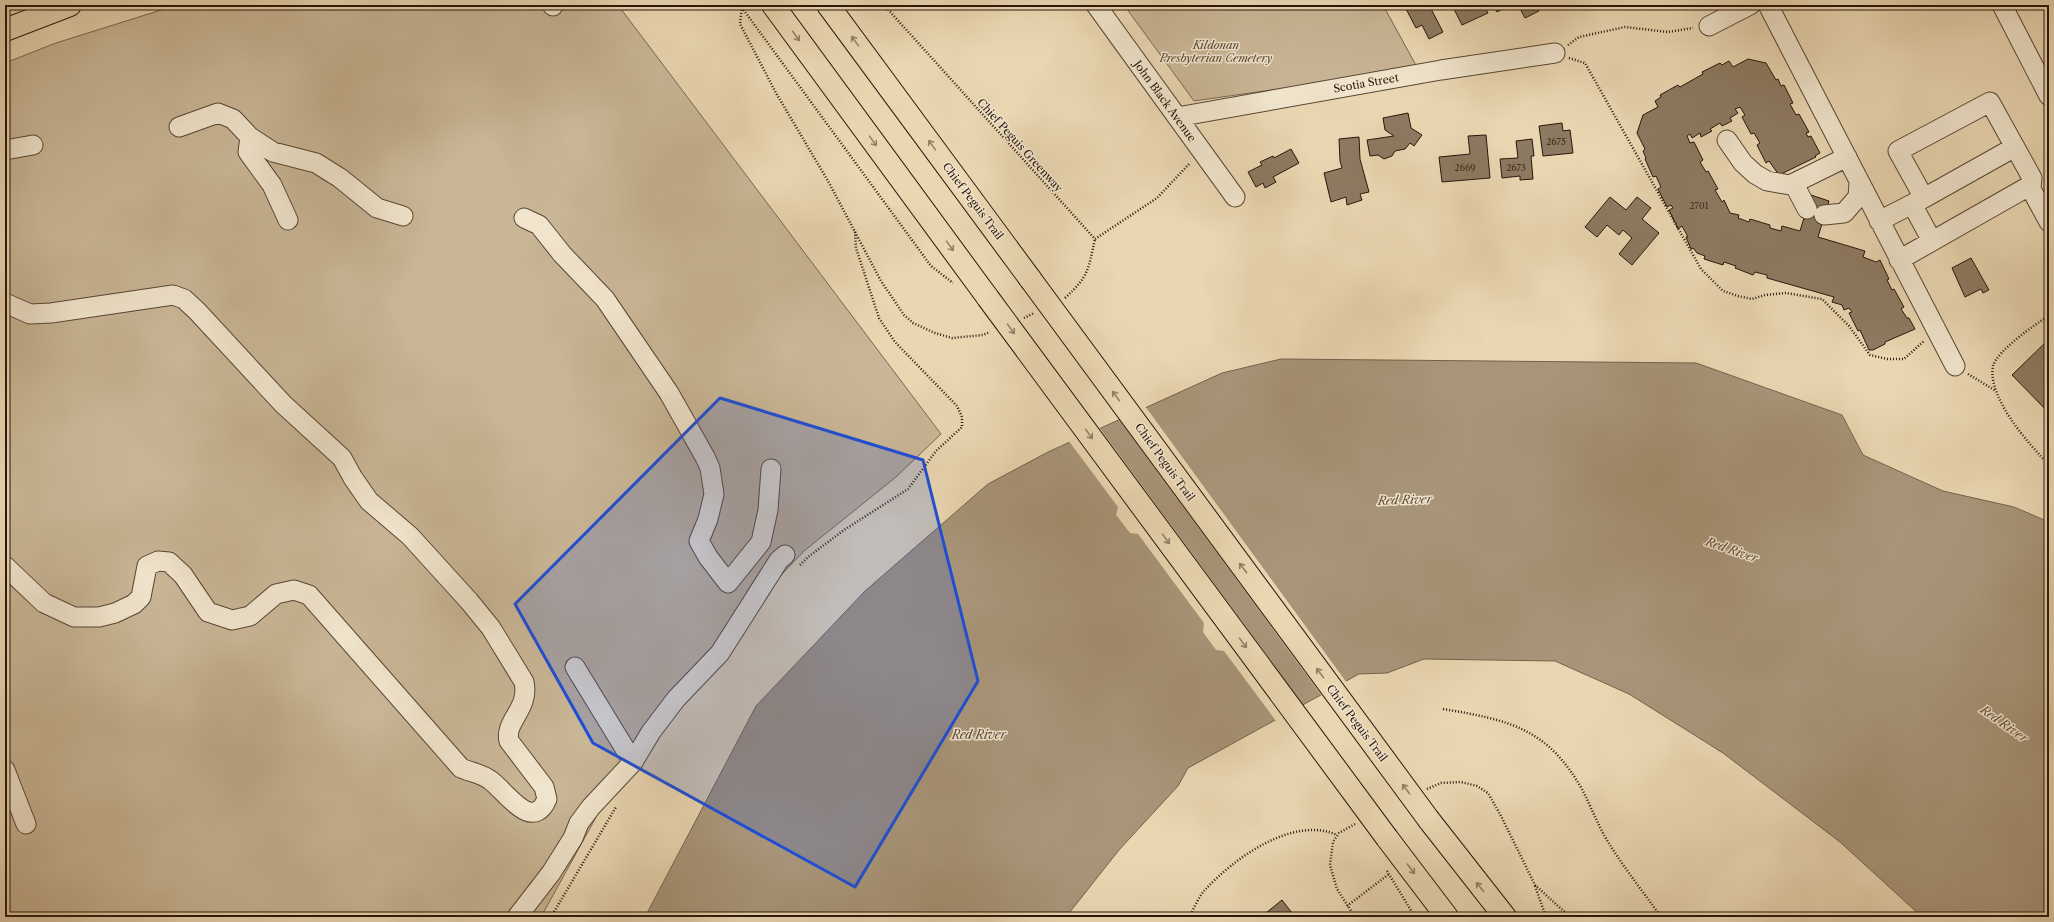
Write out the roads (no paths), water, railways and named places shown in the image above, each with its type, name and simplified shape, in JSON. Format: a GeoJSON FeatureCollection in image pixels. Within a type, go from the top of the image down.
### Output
{"type":"FeatureCollection","features":[{"type":"Feature","properties":{"kind":"main road"},"geometry":{"type":"LineString","coordinates":[[5,30],[47,10],[70,5]]}},
{"type":"Feature","properties":{"kind":"main road"},"geometry":{"type":"LineString","coordinates":[[773,5],[1387,838],[1447,917]]}},
{"type":"Feature","properties":{"kind":"main road","name":"Chief Peguis Trail"},"geometry":{"type":"LineString","coordinates":[[828,5],[1429,820],[1505,917]]}},
{"type":"Feature","properties":{"kind":"street","name":"John Black Avenue"},"geometry":{"type":"LineString","coordinates":[[1096,5],[1235,197]]}},
{"type":"Feature","properties":{"kind":"street"},"geometry":{"type":"LineString","coordinates":[[1709,26],[1750,5]]}},
{"type":"Feature","properties":{"kind":"street"},"geometry":{"type":"LineString","coordinates":[[1768,5],[1955,366]]}},
{"type":"Feature","properties":{"kind":"street"},"geometry":{"type":"LineString","coordinates":[[2002,5],[2049,96]]}},
{"type":"Feature","properties":{"kind":"street","name":"Scotia Street"},"geometry":{"type":"LineString","coordinates":[[1177,117],[1441,70],[1555,53]]}},
{"type":"Feature","properties":{"kind":"street"},"geometry":{"type":"LineString","coordinates":[[1932,241],[1898,151],[1990,102],[2032,178],[2031,189],[2049,222]]}},
{"type":"Feature","properties":{"kind":"street"},"geometry":{"type":"LineString","coordinates":[[179,127],[218,113],[233,119],[250,137],[272,152],[316,163],[340,178],[377,208],[403,216]]}},
{"type":"Feature","properties":{"kind":"street"},"geometry":{"type":"LineString","coordinates":[[250,137],[248,152],[272,185],[288,220]]}},
{"type":"Feature","properties":{"kind":"street"},"geometry":{"type":"LineString","coordinates":[[1727,140],[1743,163],[1755,174],[1767,181],[1794,184],[1847,157]]}},
{"type":"Feature","properties":{"kind":"street"},"geometry":{"type":"LineString","coordinates":[[5,150],[33,145]]}},
{"type":"Feature","properties":{"kind":"street"},"geometry":{"type":"LineString","coordinates":[[1880,221],[2015,147]]}},
{"type":"Feature","properties":{"kind":"street"},"geometry":{"type":"LineString","coordinates":[[1824,215],[1844,213],[1858,197],[1860,183]]}},
{"type":"Feature","properties":{"kind":"street"},"geometry":{"type":"LineString","coordinates":[[1794,184],[1806,209]]}},
{"type":"Feature","properties":{"kind":"street"},"geometry":{"type":"LineString","coordinates":[[1899,260],[2031,186]]}},
{"type":"Feature","properties":{"kind":"street"},"geometry":{"type":"LineString","coordinates":[[524,218],[539,225],[562,254],[605,299],[682,415],[710,468],[713,483],[712,507],[699,541],[708,557],[728,583],[761,542],[768,510],[771,469]]}},
{"type":"Feature","properties":{"kind":"street"},"geometry":{"type":"LineString","coordinates":[[5,303],[30,314],[51,314],[173,295],[184,299],[197,311],[283,404],[342,458],[353,478],[369,501],[410,536],[491,628],[524,682],[526,691],[525,699],[509,729],[509,741],[544,786],[548,799],[545,805],[539,810],[531,812],[523,810],[515,805],[490,780],[461,768],[310,595],[294,590],[276,594],[250,616],[232,620],[208,612],[183,576],[168,562],[158,561],[147,566],[141,597],[134,604],[115,613],[99,617],[74,617],[44,603],[5,566]]}},
{"type":"Feature","properties":{"kind":"street"},"geometry":{"type":"LineString","coordinates":[[517,917],[551,873],[573,838],[579,823],[591,807],[633,762],[651,732],[676,699],[720,653],[779,560],[791,561]]}},
{"type":"Feature","properties":{"kind":"street"},"geometry":{"type":"LineString","coordinates":[[576,667],[633,762]]}},
{"type":"Feature","properties":{"kind":"street"},"geometry":{"type":"LineString","coordinates":[[5,770],[26,824]]}},
{"type":"Feature","properties":{"kind":"water","name":"Red River"},"geometry":{"type":"Polygon","coordinates":[[[1281,359],[1696,363],[1842,415],[1863,455],[1943,491],[2014,507],[2049,522],[2049,917],[1922,917],[1840,842],[1723,753],[1629,694],[1555,661],[1424,659],[1387,673],[1359,674],[1188,768],[1178,786],[1119,850],[1066,917],[645,917],[756,706],[865,591],[988,484],[1048,452],[1222,373],[1281,359]]]}},
{"type":"Feature","properties":{"kind":"park label","name":"Kildonan Presbyterian Cemetery"},"geometry":{"type":"Point","coordinates":[1216,51]}}]}
